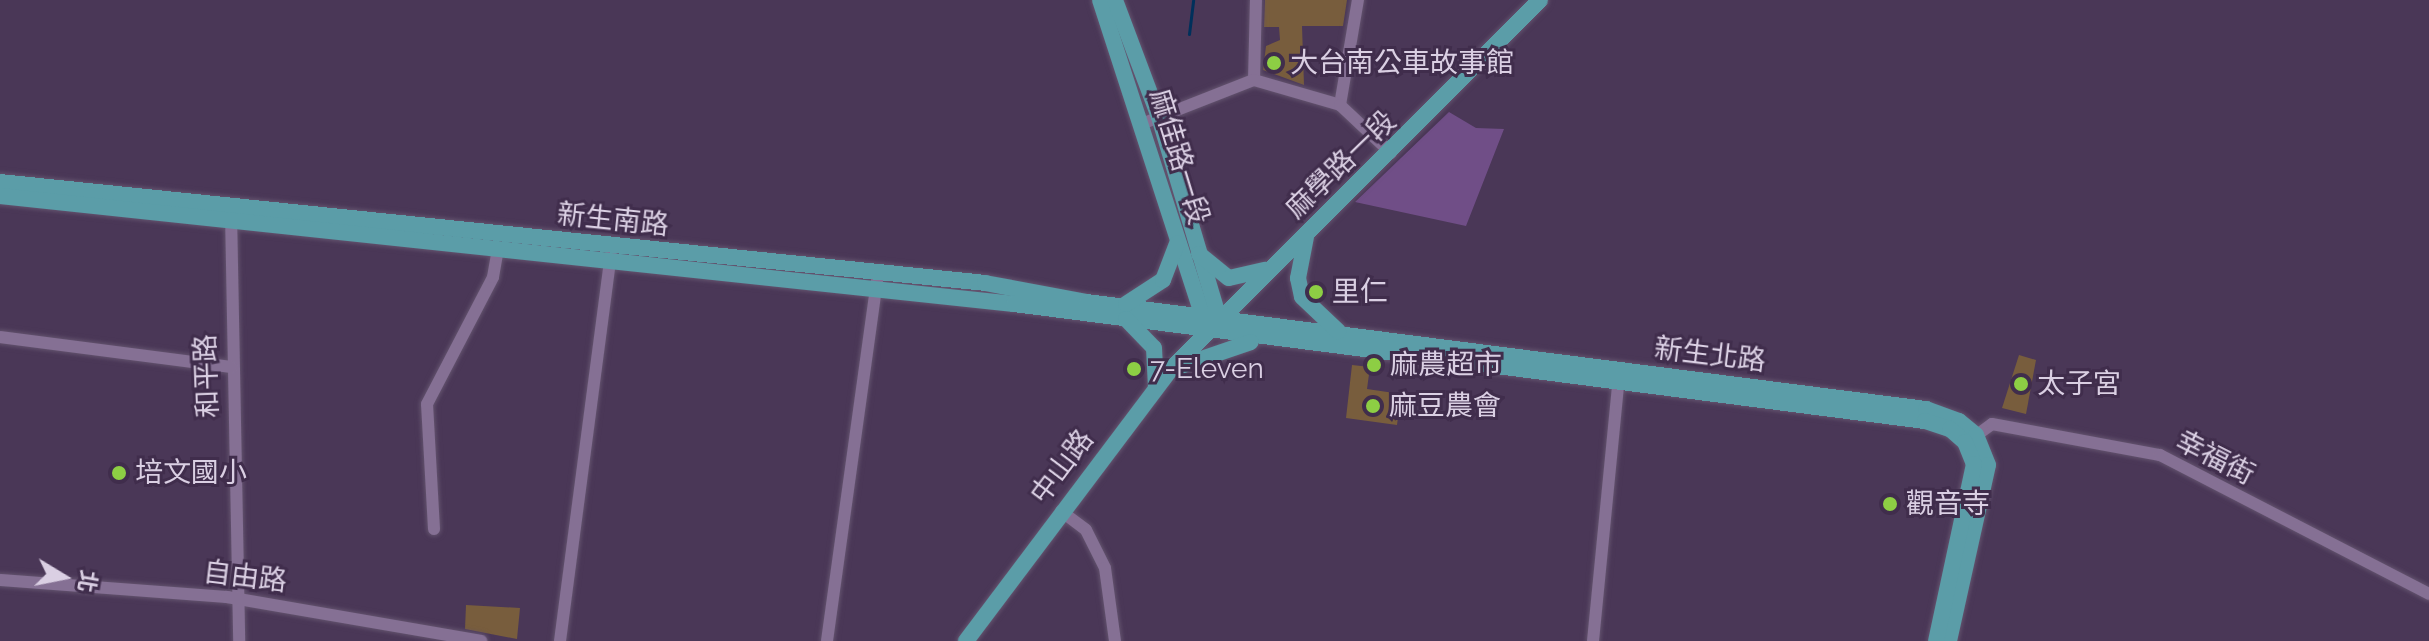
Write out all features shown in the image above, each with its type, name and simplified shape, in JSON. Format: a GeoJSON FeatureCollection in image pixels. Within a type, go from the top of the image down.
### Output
{"type":"FeatureCollection","features":[{"type":"Feature","properties":{"kind":"main road","name":"麻佳路一段"},"geometry":{"type":"LineString","coordinates":[[1100,0],[1151,120],[1177,242],[1210,321]]}},
{"type":"Feature","properties":{"kind":"main road","name":"麻佳路一段"},"geometry":{"type":"LineString","coordinates":[[1115,0],[1151,120],[1196,251],[1210,321]]}},
{"type":"Feature","properties":{"kind":"main road","name":"麻學路一段"},"geometry":{"type":"LineString","coordinates":[[1210,321],[1271,268],[1391,153],[1540,0]]}},
{"type":"Feature","properties":{"kind":"main road","name":"新生南路"},"geometry":{"type":"LineString","coordinates":[[0,182],[498,249],[611,254]]}},
{"type":"Feature","properties":{"kind":"main road","name":"新生南路"},"geometry":{"type":"LineString","coordinates":[[0,196],[231,213],[1210,321]]}},
{"type":"Feature","properties":{"kind":"main road"},"geometry":{"type":"LineString","coordinates":[[1306,235],[1299,256],[1302,297],[1324,324],[1346,336]]}},
{"type":"Feature","properties":{"kind":"main road"},"geometry":{"type":"LineString","coordinates":[[1156,388],[1154,348],[1122,312],[1154,291],[1173,265],[1177,242]]}},
{"type":"Feature","properties":{"kind":"main road"},"geometry":{"type":"LineString","coordinates":[[1196,251],[1229,278],[1271,268]]}},
{"type":"Feature","properties":{"kind":"main road","name":"新生北路"},"geometry":{"type":"LineString","coordinates":[[1210,321],[1346,336],[1618,376]]}},
{"type":"Feature","properties":{"kind":"main road","name":"新生北路"},"geometry":{"type":"LineString","coordinates":[[1210,321],[1271,340],[1926,409],[1959,421],[1971,439]]}},
{"type":"Feature","properties":{"kind":"main road","name":"中山路"},"geometry":{"type":"LineString","coordinates":[[966,641],[1061,511],[1210,321]]}},
{"type":"Feature","properties":{"kind":"main road"},"geometry":{"type":"LineString","coordinates":[[1170,370],[1220,348],[1271,340]]}},
{"type":"Feature","properties":{"kind":"main road"},"geometry":{"type":"LineString","coordinates":[[1936,641],[1974,478],[1971,439]]}},
{"type":"Feature","properties":{"kind":"main road"},"geometry":{"type":"LineString","coordinates":[[1949,641],[1988,476],[1971,439]]}},
{"type":"Feature","properties":{"kind":"street"},"geometry":{"type":"LineString","coordinates":[[1254,80],[1256,0]]}},
{"type":"Feature","properties":{"kind":"street"},"geometry":{"type":"LineString","coordinates":[[1340,105],[1358,0]]}},
{"type":"Feature","properties":{"kind":"street"},"geometry":{"type":"LineString","coordinates":[[1151,120],[1254,80],[1321,105],[1340,105],[1391,153]]}},
{"type":"Feature","properties":{"kind":"street","name":"和平路"},"geometry":{"type":"LineString","coordinates":[[231,213],[231,367],[239,641]]}},
{"type":"Feature","properties":{"kind":"street"},"geometry":{"type":"LineString","coordinates":[[434,529],[427,404],[493,277],[498,249]]}},
{"type":"Feature","properties":{"kind":"street"},"geometry":{"type":"LineString","coordinates":[[560,641],[611,254]]}},
{"type":"Feature","properties":{"kind":"street"},"geometry":{"type":"LineString","coordinates":[[827,641],[876,282]]}},
{"type":"Feature","properties":{"kind":"street"},"geometry":{"type":"LineString","coordinates":[[0,337],[231,367]]}},
{"type":"Feature","properties":{"kind":"street"},"geometry":{"type":"LineString","coordinates":[[1593,641],[1618,376]]}},
{"type":"Feature","properties":{"kind":"street","name":"幸福街"},"geometry":{"type":"LineString","coordinates":[[1971,439],[1992,424],[2160,455],[2429,594]]}},
{"type":"Feature","properties":{"kind":"street"},"geometry":{"type":"LineString","coordinates":[[1061,511],[1086,530],[1105,568],[1115,641]]}},
{"type":"Feature","properties":{"kind":"street","name":"自由路"},"geometry":{"type":"LineString","coordinates":[[0,580],[238,598],[481,641]]}},
{"type":"Feature","properties":{"kind":"shaded area"},"geometry":{"type":"Polygon","coordinates":[[[1449,112],[1476,128],[1504,129],[1466,226],[1355,202],[1449,112]]]}},
{"type":"Feature","properties":{"kind":"building"},"geometry":{"type":"Polygon","coordinates":[[[1265,0],[1347,0],[1343,26],[1302,26],[1304,85],[1263,70],[1266,46],[1280,40],[1279,27],[1264,27],[1265,0]]]}},
{"type":"Feature","properties":{"kind":"building","name":"太子宮"},"geometry":{"type":"Polygon","coordinates":[[[2019,355],[2036,360],[2026,414],[2002,408],[2019,355]]]}},
{"type":"Feature","properties":{"kind":"building","name":"麻豆農會"},"geometry":{"type":"Polygon","coordinates":[[[1352,365],[1370,367],[1367,389],[1401,394],[1397,425],[1346,418],[1352,365]]]}},
{"type":"Feature","properties":{"kind":"building"},"geometry":{"type":"Polygon","coordinates":[[[466,605],[520,608],[517,639],[465,629],[466,605]]]}},
{"type":"Feature","properties":{"kind":"waterway"},"geometry":{"type":"LineString","coordinates":[[1189,34],[1193,0]]}},
{"type":"Feature","properties":{"kind":"place","name":"大台南公車故事館"},"geometry":{"type":"Point","coordinates":[1274,63]}},
{"type":"Feature","properties":{"kind":"place","name":"里仁"},"geometry":{"type":"Point","coordinates":[1316,292]}},
{"type":"Feature","properties":{"kind":"place","name":"麻農超市"},"geometry":{"type":"Point","coordinates":[1374,365]}},
{"type":"Feature","properties":{"kind":"place","name":"7-Eleven"},"geometry":{"type":"Point","coordinates":[1134,369]}},
{"type":"Feature","properties":{"kind":"place","name":"太子宮"},"geometry":{"type":"Point","coordinates":[2021,384]}},
{"type":"Feature","properties":{"kind":"place","name":"麻豆農會"},"geometry":{"type":"Point","coordinates":[1373,406]}},
{"type":"Feature","properties":{"kind":"place","name":"培文國小"},"geometry":{"type":"Point","coordinates":[119,473]}},
{"type":"Feature","properties":{"kind":"place","name":"觀音寺"},"geometry":{"type":"Point","coordinates":[1890,504]}}]}
